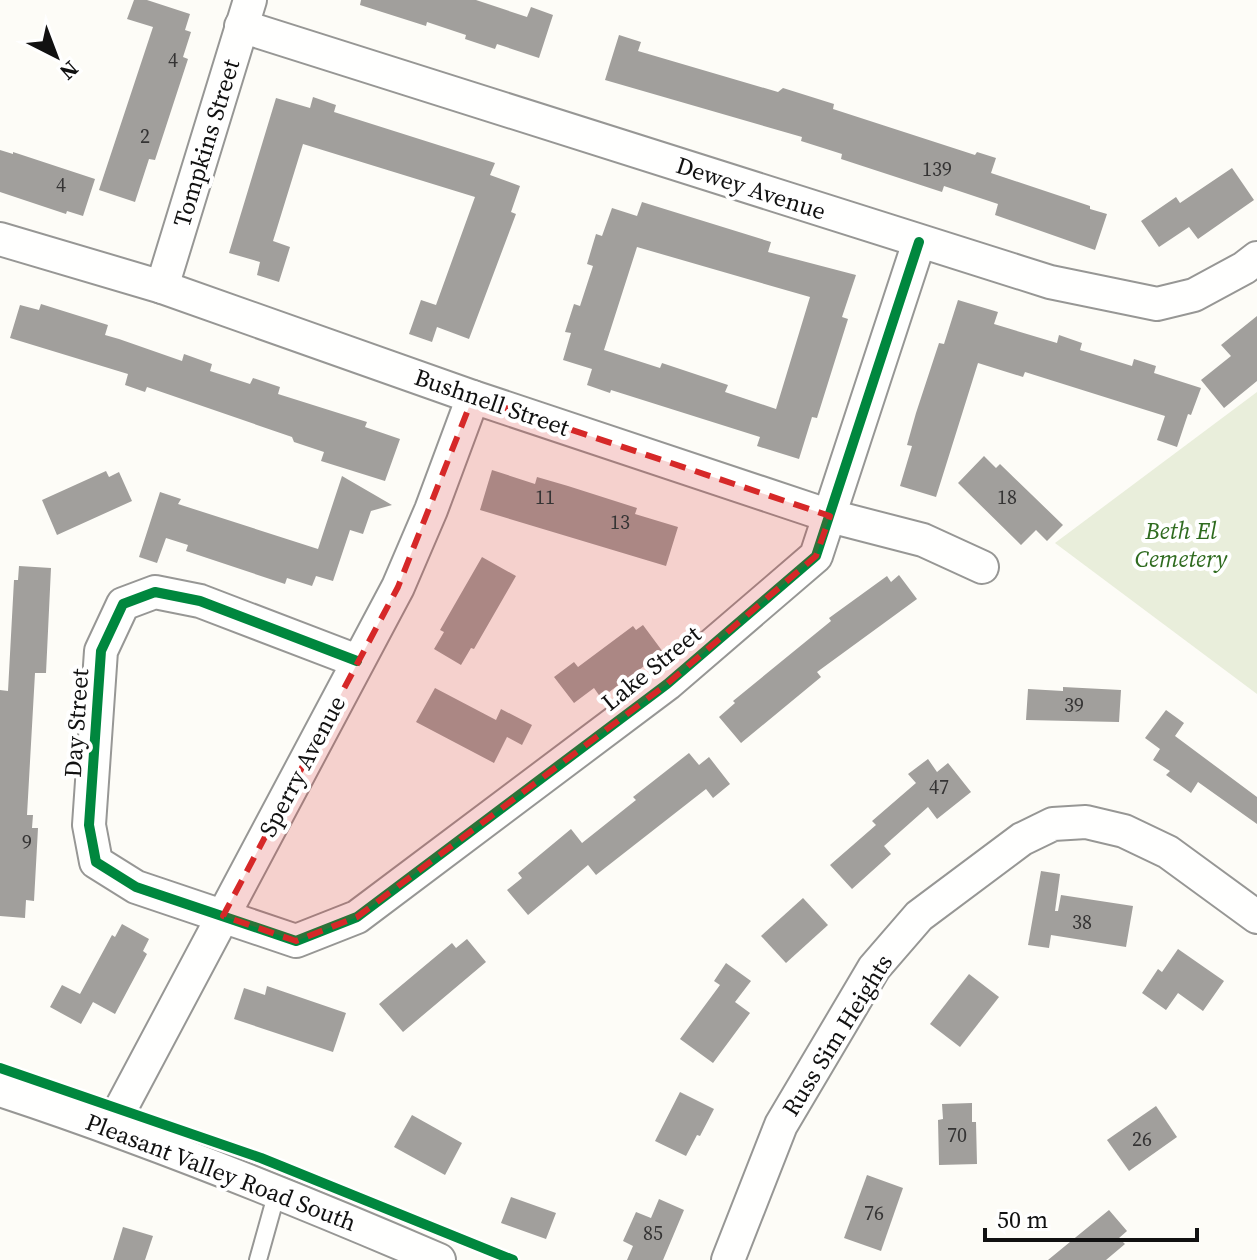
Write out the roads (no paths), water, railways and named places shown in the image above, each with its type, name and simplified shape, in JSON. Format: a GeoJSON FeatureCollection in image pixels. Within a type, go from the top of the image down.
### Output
{"type":"FeatureCollection","features":[{"type":"Feature","properties":{"kind":"street","name":"Dewey Avenue"},"geometry":{"type":"LineString","coordinates":[[246,13],[919,242],[1050,282],[1157,304],[1194,295],[1257,258]]}},
{"type":"Feature","properties":{"kind":"street","name":"Tompkins Street"},"geometry":{"type":"LineString","coordinates":[[162,287],[246,13]]}},
{"type":"Feature","properties":{"kind":"street","name":"Bushnell Street"},"geometry":{"type":"LineString","coordinates":[[0,239],[162,287],[473,397],[830,516],[923,540],[982,567]]}},
{"type":"Feature","properties":{"kind":"street","name":"Lake Street"},"geometry":{"type":"LineString","coordinates":[[223,916],[296,941],[357,917],[667,684],[816,556],[919,242]]}},
{"type":"Feature","properties":{"kind":"street","name":"Sperry Avenue"},"geometry":{"type":"LineString","coordinates":[[111,1127],[404,574],[473,397]]}},
{"type":"Feature","properties":{"kind":"street","name":"Day Street"},"geometry":{"type":"LineString","coordinates":[[223,916],[136,887],[96,862],[89,825],[101,651],[123,604],[155,592],[200,601],[357,661]]}},
{"type":"Feature","properties":{"kind":"street","name":"Russ Sim Heights"},"geometry":{"type":"LineString","coordinates":[[728,1260],[781,1125],[874,968],[919,916],[1022,839],[1053,824],[1086,822],[1124,831],[1168,852],[1257,917]]}},
{"type":"Feature","properties":{"kind":"street","name":"Pleasant Valley Road South"},"geometry":{"type":"LineString","coordinates":[[0,1090],[111,1127],[439,1260]]}},
{"type":"Feature","properties":{"kind":"lane"},"geometry":{"type":"LineString","coordinates":[[258,1260],[277,1192]]}},
{"type":"Feature","properties":{"kind":"park label","name":"Beth El Cemetery"},"geometry":{"type":"Point","coordinates":[1181,544]}}]}
